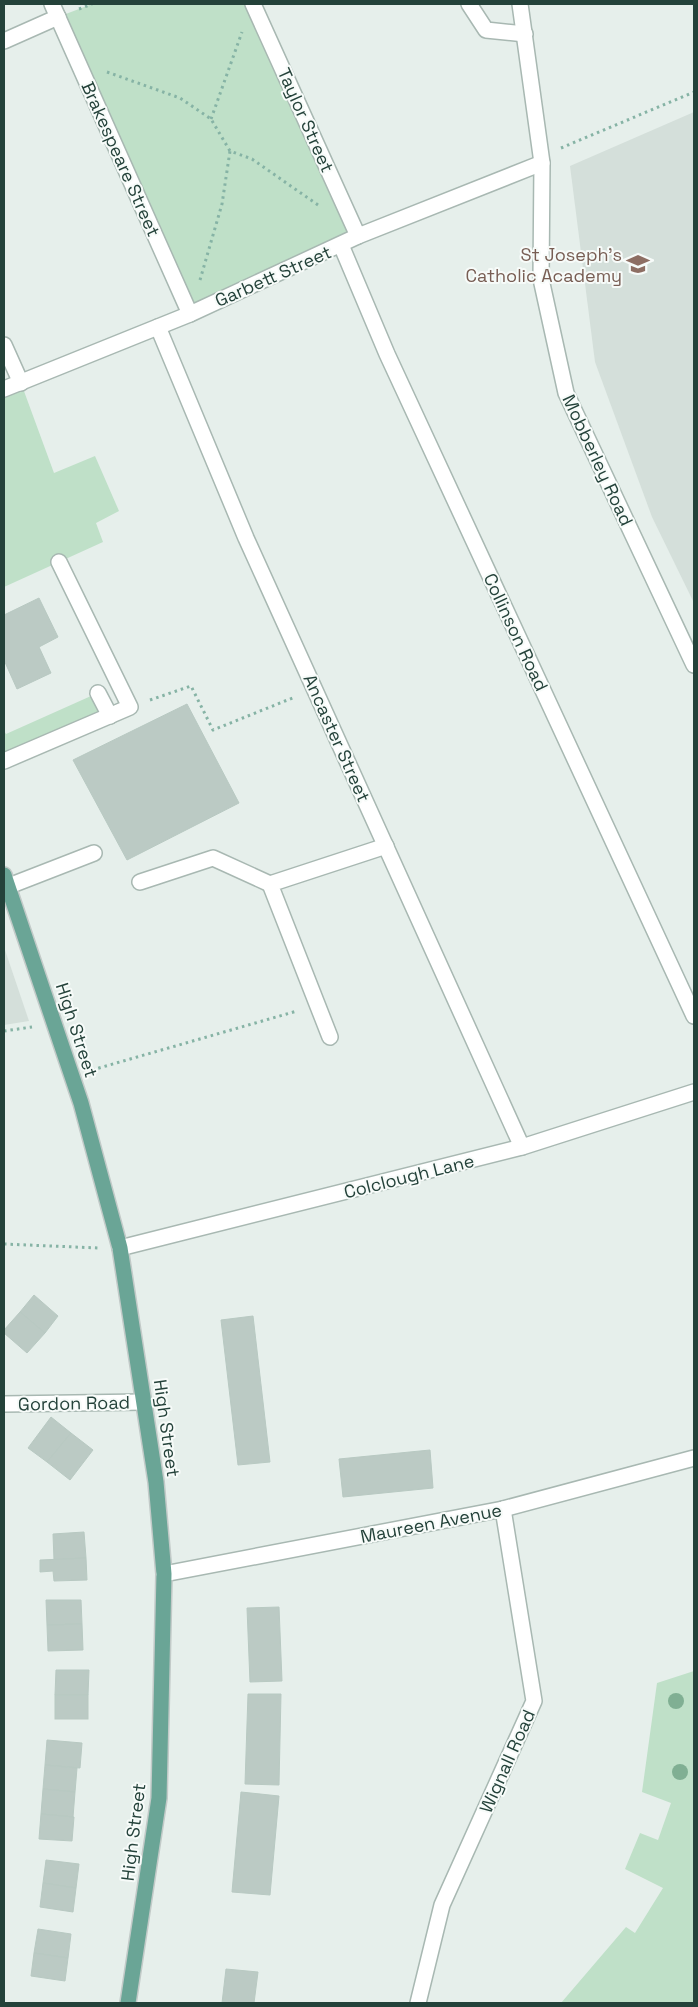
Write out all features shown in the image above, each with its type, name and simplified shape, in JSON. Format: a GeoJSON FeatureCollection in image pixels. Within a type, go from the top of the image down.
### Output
{"type":"FeatureCollection","features":[{"type":"Feature","properties":{"kind":"main road","name":"High Street"},"geometry":{"type":"LineString","coordinates":[[6,880],[81,1103],[120,1248],[156,1482],[164,1574],[159,1798],[128,2003]]}},
{"type":"Feature","properties":{"kind":"street","name":"Taylor Street"},"geometry":{"type":"LineString","coordinates":[[253,4],[358,236]]}},
{"type":"Feature","properties":{"kind":"street"},"geometry":{"type":"LineString","coordinates":[[469,4],[486,30],[525,34]]}},
{"type":"Feature","properties":{"kind":"street","name":"Mobberley Road"},"geometry":{"type":"LineString","coordinates":[[520,4],[542,163],[541,279],[566,393],[694,665]]}},
{"type":"Feature","properties":{"kind":"street"},"geometry":{"type":"LineString","coordinates":[[4,41],[55,11]]}},
{"type":"Feature","properties":{"kind":"street","name":"Brakespeare Street"},"geometry":{"type":"LineString","coordinates":[[55,11],[190,314]]}},
{"type":"Feature","properties":{"kind":"street","name":"Garbett Street"},"geometry":{"type":"LineString","coordinates":[[4,389],[190,314],[341,246],[358,236],[542,163]]}},
{"type":"Feature","properties":{"kind":"street","name":"Collinson Road"},"geometry":{"type":"LineString","coordinates":[[341,246],[387,354],[694,1016]]}},
{"type":"Feature","properties":{"kind":"street","name":"Ancaster Street"},"geometry":{"type":"LineString","coordinates":[[158,326],[246,538],[522,1147]]}},
{"type":"Feature","properties":{"kind":"street"},"geometry":{"type":"LineString","coordinates":[[4,345],[20,383]]}},
{"type":"Feature","properties":{"kind":"street"},"geometry":{"type":"LineString","coordinates":[[4,761],[130,707],[59,562]]}},
{"type":"Feature","properties":{"kind":"street"},"geometry":{"type":"LineString","coordinates":[[98,693],[110,716]]}},
{"type":"Feature","properties":{"kind":"street"},"geometry":{"type":"LineString","coordinates":[[140,882],[213,858],[270,884],[386,846]]}},
{"type":"Feature","properties":{"kind":"street"},"geometry":{"type":"LineString","coordinates":[[6,880],[94,853]]}},
{"type":"Feature","properties":{"kind":"street"},"geometry":{"type":"LineString","coordinates":[[270,884],[330,1037]]}},
{"type":"Feature","properties":{"kind":"street","name":"Colclough Lane"},"geometry":{"type":"LineString","coordinates":[[120,1248],[522,1147],[694,1092]]}},
{"type":"Feature","properties":{"kind":"street","name":"Gordon Road"},"geometry":{"type":"LineString","coordinates":[[4,1404],[144,1402]]}},
{"type":"Feature","properties":{"kind":"street","name":"Maureen Avenue"},"geometry":{"type":"LineString","coordinates":[[164,1574],[503,1509],[694,1458]]}},
{"type":"Feature","properties":{"kind":"street","name":"Wignall Road"},"geometry":{"type":"LineString","coordinates":[[418,2003],[442,1905],[534,1701],[503,1509]]}},
{"type":"Feature","properties":{"kind":"path"},"geometry":{"type":"LineString","coordinates":[[211,118],[242,30]]}},
{"type":"Feature","properties":{"kind":"path"},"geometry":{"type":"LineString","coordinates":[[78,62],[180,98],[211,118],[230,152],[222,204],[190,314]]}},
{"type":"Feature","properties":{"kind":"path"},"geometry":{"type":"LineString","coordinates":[[540,145],[560,149],[694,92]]}},
{"type":"Feature","properties":{"kind":"path"},"geometry":{"type":"LineString","coordinates":[[230,152],[252,159],[321,208]]}},
{"type":"Feature","properties":{"kind":"path"},"geometry":{"type":"LineString","coordinates":[[130,707],[191,686],[213,730],[314,689]]}},
{"type":"Feature","properties":{"kind":"path"},"geometry":{"type":"LineString","coordinates":[[72,1075],[318,1005]]}},
{"type":"Feature","properties":{"kind":"path"},"geometry":{"type":"LineString","coordinates":[[4,1244],[120,1248]]}},
{"type":"Feature","properties":{"kind":"shaded area","name":"St Joseph's Catholic Academy"},"geometry":{"type":"Polygon","coordinates":[[[694,112],[694,603],[652,517],[595,362],[570,166],[694,112]]]}},
{"type":"Feature","properties":{"kind":"shaded area"},"geometry":{"type":"Polygon","coordinates":[[[4,947],[29,1021],[4,1025],[4,947]]]}},
{"type":"Feature","properties":{"kind":"green space"},"geometry":{"type":"Polygon","coordinates":[[[92,4],[253,4],[358,236],[190,314],[58,17],[92,4]]]}},
{"type":"Feature","properties":{"kind":"green space"},"geometry":{"type":"Polygon","coordinates":[[[21,383],[54,473],[95,456],[119,511],[96,523],[103,542],[4,587],[4,389],[21,383]]]}},
{"type":"Feature","properties":{"kind":"green space"},"geometry":{"type":"Polygon","coordinates":[[[91,696],[103,719],[4,761],[4,731],[6,734],[91,696]]]}},
{"type":"Feature","properties":{"kind":"green space"},"geometry":{"type":"Polygon","coordinates":[[[694,1671],[694,2003],[561,2003],[626,1927],[635,1933],[663,1888],[625,1869],[640,1833],[658,1840],[671,1803],[642,1792],[657,1683],[694,1671]]]}},
{"type":"Feature","properties":{"kind":"building"},"geometry":{"type":"Polygon","coordinates":[[[39,598],[58,637],[39,647],[51,673],[17,689],[4,660],[4,615],[39,598]]]}},
{"type":"Feature","properties":{"kind":"building"},"geometry":{"type":"Polygon","coordinates":[[[187,704],[239,803],[127,860],[73,760],[187,704]]]}},
{"type":"Feature","properties":{"kind":"building"},"geometry":{"type":"Polygon","coordinates":[[[34,1295],[58,1316],[45,1333],[20,1312],[34,1295]]]}},
{"type":"Feature","properties":{"kind":"building"},"geometry":{"type":"Polygon","coordinates":[[[20,1312],[45,1333],[27,1353],[4,1333],[4,1330],[20,1312]]]}},
{"type":"Feature","properties":{"kind":"building"},"geometry":{"type":"Polygon","coordinates":[[[253,1316],[270,1462],[238,1465],[221,1320],[253,1316]]]}},
{"type":"Feature","properties":{"kind":"building"},"geometry":{"type":"Polygon","coordinates":[[[51,1417],[71,1433],[47,1462],[28,1448],[51,1417]]]}},
{"type":"Feature","properties":{"kind":"building"},"geometry":{"type":"Polygon","coordinates":[[[71,1433],[93,1450],[70,1480],[47,1462],[71,1433]]]}},
{"type":"Feature","properties":{"kind":"building"},"geometry":{"type":"Polygon","coordinates":[[[430,1450],[433,1488],[343,1497],[339,1459],[430,1450]]]}},
{"type":"Feature","properties":{"kind":"building"},"geometry":{"type":"Polygon","coordinates":[[[84,1532],[86,1558],[54,1560],[53,1534],[84,1532]]]}},
{"type":"Feature","properties":{"kind":"building"},"geometry":{"type":"Polygon","coordinates":[[[86,1558],[87,1580],[54,1581],[53,1571],[40,1572],[40,1560],[86,1558]]]}},
{"type":"Feature","properties":{"kind":"building"},"geometry":{"type":"Polygon","coordinates":[[[46,1600],[81,1600],[82,1624],[47,1625],[46,1600]]]}},
{"type":"Feature","properties":{"kind":"building"},"geometry":{"type":"Polygon","coordinates":[[[279,1607],[282,1681],[250,1682],[247,1608],[279,1607]]]}},
{"type":"Feature","properties":{"kind":"building"},"geometry":{"type":"Polygon","coordinates":[[[82,1624],[83,1650],[48,1651],[47,1625],[82,1624]]]}},
{"type":"Feature","properties":{"kind":"building"},"geometry":{"type":"Polygon","coordinates":[[[56,1670],[89,1670],[88,1695],[55,1695],[56,1670]]]}},
{"type":"Feature","properties":{"kind":"building"},"geometry":{"type":"Polygon","coordinates":[[[248,1694],[281,1694],[279,1785],[245,1784],[248,1694]]]}},
{"type":"Feature","properties":{"kind":"building"},"geometry":{"type":"Polygon","coordinates":[[[55,1695],[88,1695],[88,1719],[55,1719],[55,1695]]]}},
{"type":"Feature","properties":{"kind":"building"},"geometry":{"type":"Polygon","coordinates":[[[47,1740],[82,1743],[80,1768],[45,1765],[47,1740]]]}},
{"type":"Feature","properties":{"kind":"building"},"geometry":{"type":"Polygon","coordinates":[[[45,1765],[77,1768],[75,1792],[43,1789],[45,1765]]]}},
{"type":"Feature","properties":{"kind":"building"},"geometry":{"type":"Polygon","coordinates":[[[43,1789],[75,1792],[73,1817],[41,1814],[43,1789]]]}},
{"type":"Feature","properties":{"kind":"building"},"geometry":{"type":"Polygon","coordinates":[[[241,1792],[279,1796],[270,1895],[232,1892],[241,1792]]]}},
{"type":"Feature","properties":{"kind":"building"},"geometry":{"type":"Polygon","coordinates":[[[41,1814],[74,1817],[72,1841],[39,1839],[41,1814]]]}},
{"type":"Feature","properties":{"kind":"building"},"geometry":{"type":"Polygon","coordinates":[[[46,1860],[79,1864],[76,1888],[43,1883],[46,1860]]]}},
{"type":"Feature","properties":{"kind":"building"},"geometry":{"type":"Polygon","coordinates":[[[43,1883],[76,1888],[73,1912],[40,1907],[43,1883]]]}},
{"type":"Feature","properties":{"kind":"building"},"geometry":{"type":"Polygon","coordinates":[[[38,1929],[71,1934],[68,1958],[34,1953],[38,1929]]]}},
{"type":"Feature","properties":{"kind":"building"},"geometry":{"type":"Polygon","coordinates":[[[34,1953],[68,1958],[65,1981],[31,1976],[34,1953]]]}},
{"type":"Feature","properties":{"kind":"building"},"geometry":{"type":"Polygon","coordinates":[[[226,1969],[258,1972],[254,2003],[222,2003],[226,1969]]]}},
{"type":"Feature","properties":{"kind":"place","name":"St Joseph's Catholic Academy"},"geometry":{"type":"Point","coordinates":[638,264]}}]}
